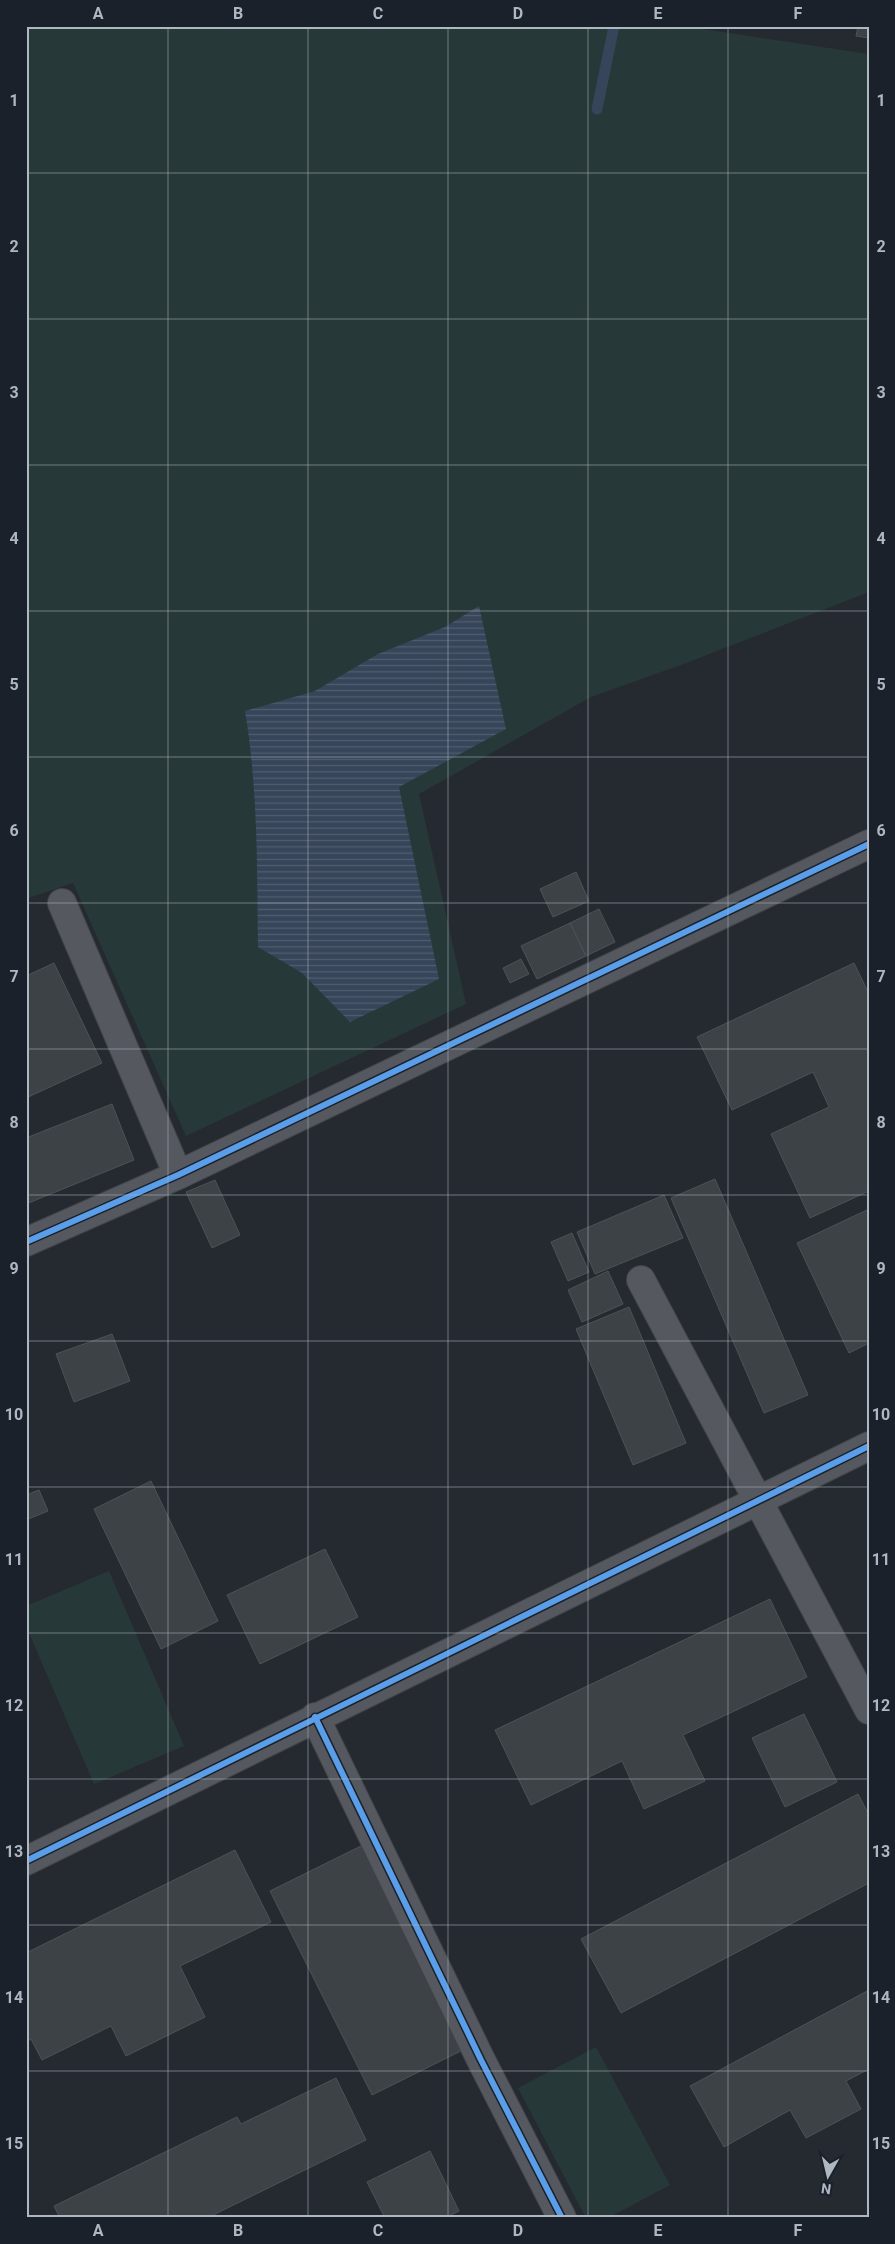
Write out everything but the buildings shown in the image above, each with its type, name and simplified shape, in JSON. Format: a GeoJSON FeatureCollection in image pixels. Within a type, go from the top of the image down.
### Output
{"type":"FeatureCollection","features":[{"type":"Feature","properties":{"kind":"street"},"geometry":{"type":"LineString","coordinates":[[26,1242],[178,1175],[869,844]]}},
{"type":"Feature","properties":{"kind":"street"},"geometry":{"type":"LineString","coordinates":[[62,902],[178,1175]]}},
{"type":"Feature","properties":{"kind":"street"},"geometry":{"type":"LineString","coordinates":[[641,1280],[760,1500],[869,1710]]}},
{"type":"Feature","properties":{"kind":"street"},"geometry":{"type":"LineString","coordinates":[[26,1861],[869,1446]]}},
{"type":"Feature","properties":{"kind":"street"},"geometry":{"type":"LineString","coordinates":[[315,1718],[481,2060],[562,2218]]}},
{"type":"Feature","properties":{"kind":"shaded area"},"geometry":{"type":"Polygon","coordinates":[[[26,26],[682,26],[869,54],[869,592],[681,665],[591,697],[419,794],[466,1004],[186,1136],[73,883],[26,899],[26,26]]]}},
{"type":"Feature","properties":{"kind":"shaded area"},"geometry":{"type":"Polygon","coordinates":[[[109,1571],[184,1746],[94,1784],[26,1626],[26,1606],[109,1571]]]}},
{"type":"Feature","properties":{"kind":"shaded area"},"geometry":{"type":"Polygon","coordinates":[[[596,2047],[670,2185],[608,2218],[586,2218],[518,2088],[596,2047]]]}},
{"type":"Feature","properties":{"kind":"water"},"geometry":{"type":"Polygon","coordinates":[[[479,606],[506,729],[399,787],[439,979],[350,1022],[302,973],[258,947],[255,799],[245,711],[315,691],[378,654],[445,627],[479,606]]]}},
{"type":"Feature","properties":{"kind":"waterway"},"geometry":{"type":"LineString","coordinates":[[597,109],[614,26]]}},
{"type":"Feature","properties":{"kind":"cycle path"},"geometry":{"type":"LineString","coordinates":[[26,1242],[178,1175],[869,844]]}},
{"type":"Feature","properties":{"kind":"cycle path"},"geometry":{"type":"LineString","coordinates":[[26,1861],[869,1446]]}},
{"type":"Feature","properties":{"kind":"cycle path"},"geometry":{"type":"LineString","coordinates":[[315,1717],[481,2060],[562,2218]]}}]}
